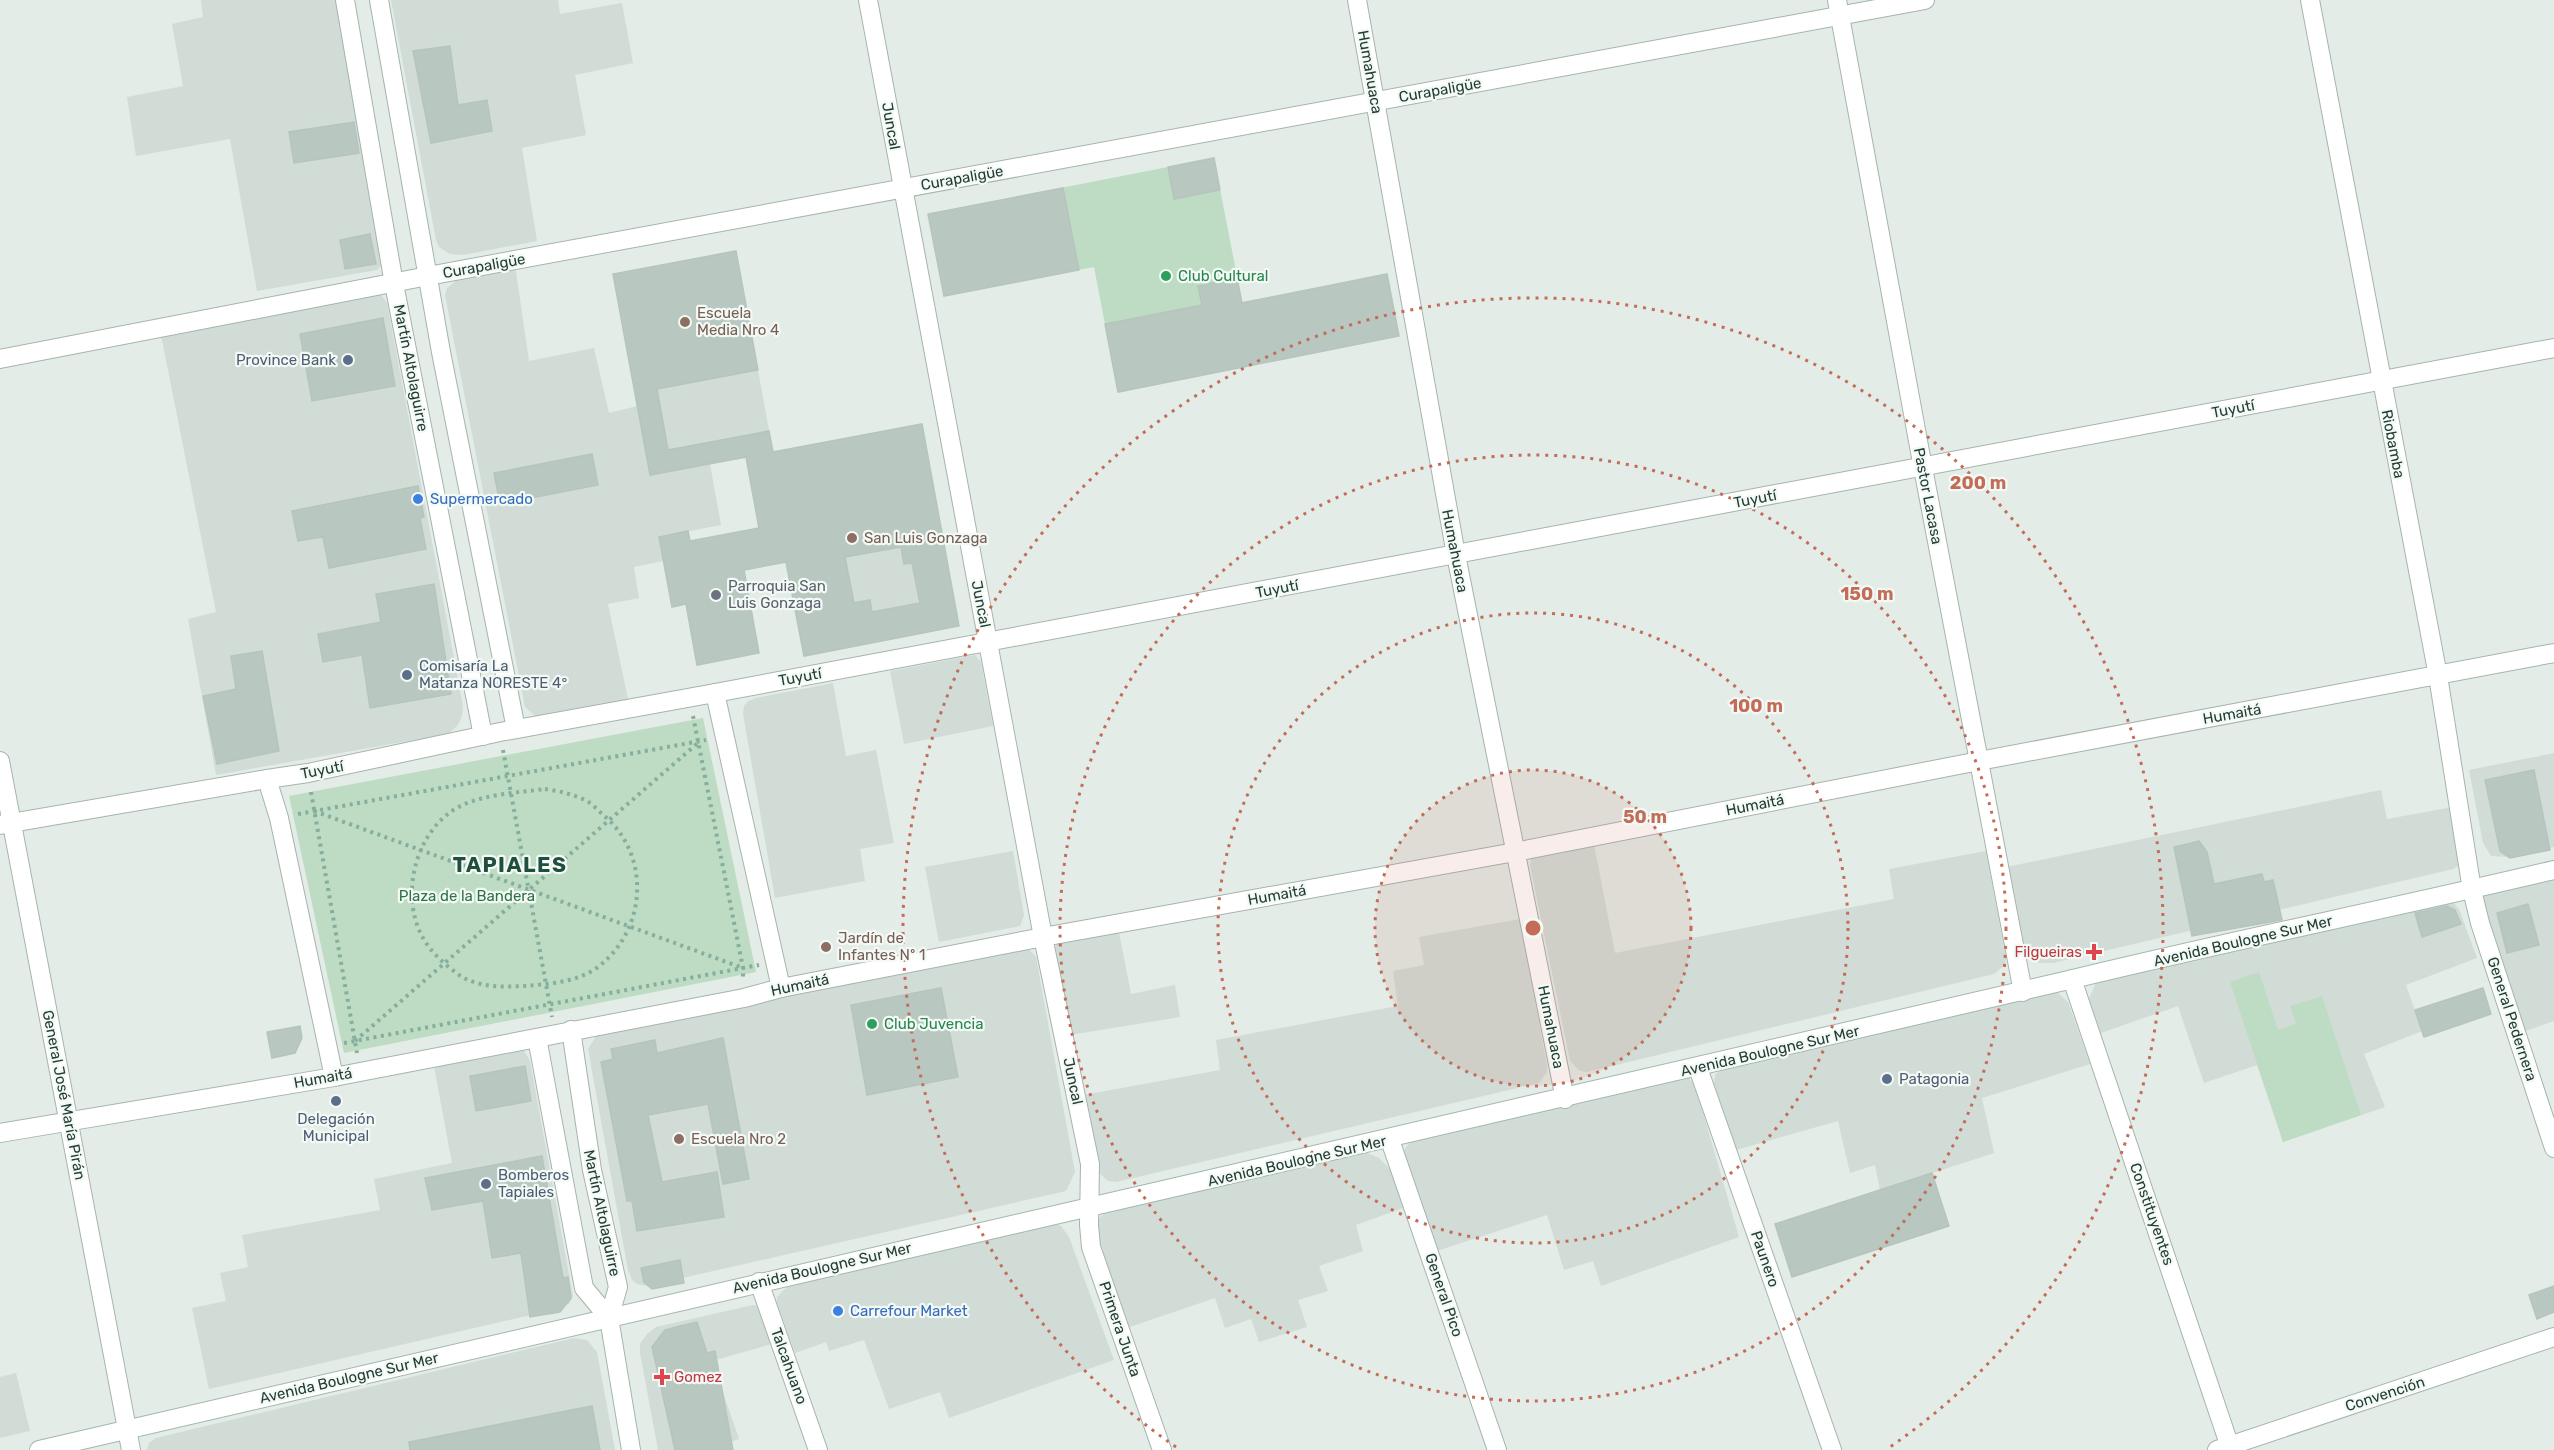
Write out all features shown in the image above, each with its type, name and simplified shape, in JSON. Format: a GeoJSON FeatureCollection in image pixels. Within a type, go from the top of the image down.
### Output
{"type":"FeatureCollection","features":[{"type":"Feature","properties":{"kind":"street","name":"Martín Altolaguirre"},"geometry":{"type":"LineString","coordinates":[[345,0],[394,284],[500,732]]}},
{"type":"Feature","properties":{"kind":"street"},"geometry":{"type":"LineString","coordinates":[[379,0],[428,276],[500,732]]}},
{"type":"Feature","properties":{"kind":"street","name":"Juncal"},"geometry":{"type":"LineString","coordinates":[[868,0],[1043,937],[1090,1164],[1091,1207]]}},
{"type":"Feature","properties":{"kind":"street","name":"Humahuaca"},"geometry":{"type":"LineString","coordinates":[[1356,0],[1456,555],[1565,1099]]}},
{"type":"Feature","properties":{"kind":"street","name":"Curapaligüe"},"geometry":{"type":"LineString","coordinates":[[0,359],[428,276],[1375,101],[1838,8],[1925,0]]}},
{"type":"Feature","properties":{"kind":"street","name":"Riobamba"},"geometry":{"type":"LineString","coordinates":[[2310,0],[2438,676],[2472,890]]}},
{"type":"Feature","properties":{"kind":"street","name":"Pastor Lacasa"},"geometry":{"type":"LineString","coordinates":[[1838,8],[2023,992]]}},
{"type":"Feature","properties":{"kind":"street","name":"Tuyutí"},"geometry":{"type":"LineString","coordinates":[[6,824],[308,773],[500,732],[988,643],[2554,348]]}},
{"type":"Feature","properties":{"kind":"street","name":"Humaitá"},"geometry":{"type":"LineString","coordinates":[[0,1133],[334,1077],[744,998],[781,988],[1043,937],[1515,852],[1979,761],[2554,653]]}},
{"type":"Feature","properties":{"kind":"street"},"geometry":{"type":"LineString","coordinates":[[715,693],[781,988]]}},
{"type":"Feature","properties":{"kind":"street","name":"General José María Pirán"},"geometry":{"type":"LineString","coordinates":[[0,761],[6,824],[69,1120],[131,1450]]}},
{"type":"Feature","properties":{"kind":"street"},"geometry":{"type":"LineString","coordinates":[[267,779],[279,818],[334,1077]]}},
{"type":"Feature","properties":{"kind":"street","name":"Avenida Boulogne Sur Mer"},"geometry":{"type":"LineString","coordinates":[[39,1450],[759,1282],[1390,1140],[2072,979],[2554,870]]}},
{"type":"Feature","properties":{"kind":"street","name":"General Pedernera"},"geometry":{"type":"LineString","coordinates":[[2472,890],[2480,923],[2554,1148]]}},
{"type":"Feature","properties":{"kind":"street","name":"Constituyentes"},"geometry":{"type":"LineString","coordinates":[[2072,979],[2226,1449]]}},
{"type":"Feature","properties":{"kind":"street","name":"Martín Altolaguirre"},"geometry":{"type":"LineString","coordinates":[[563,1032],[618,1287],[609,1318]]}},
{"type":"Feature","properties":{"kind":"street","name":"Martín Altolaguirre"},"geometry":{"type":"LineString","coordinates":[[537,1038],[584,1288],[609,1318]]}},
{"type":"Feature","properties":{"kind":"street","name":"Paunero"},"geometry":{"type":"LineString","coordinates":[[1698,1068],[1832,1450]]}},
{"type":"Feature","properties":{"kind":"street","name":"General Pico"},"geometry":{"type":"LineString","coordinates":[[1390,1140],[1497,1450]]}},
{"type":"Feature","properties":{"kind":"street"},"geometry":{"type":"LineString","coordinates":[[563,1173],[592,1170]]}},
{"type":"Feature","properties":{"kind":"street","name":"Primera Junta"},"geometry":{"type":"LineString","coordinates":[[1091,1207],[1089,1225],[1091,1247],[1162,1450]]}},
{"type":"Feature","properties":{"kind":"street","name":"Talcahuano"},"geometry":{"type":"LineString","coordinates":[[759,1282],[818,1450]]}},
{"type":"Feature","properties":{"kind":"street"},"geometry":{"type":"LineString","coordinates":[[609,1318],[631,1450]]}},
{"type":"Feature","properties":{"kind":"street","name":"Convención"},"geometry":{"type":"LineString","coordinates":[[2226,1449],[2554,1337]]}},
{"type":"Feature","properties":{"kind":"path"},"geometry":{"type":"LineString","coordinates":[[690,697],[743,968],[744,998]]}},
{"type":"Feature","properties":{"kind":"path"},"geometry":{"type":"LineString","coordinates":[[500,732],[546,985],[550,1004],[563,1032]]}},
{"type":"Feature","properties":{"kind":"path"},"geometry":{"type":"LineString","coordinates":[[279,818],[725,737]]}},
{"type":"Feature","properties":{"kind":"path"},"geometry":{"type":"LineString","coordinates":[[355,1041],[699,741]]}},
{"type":"Feature","properties":{"kind":"path"},"geometry":{"type":"LineString","coordinates":[[308,773],[360,1072]]}},
{"type":"Feature","properties":{"kind":"path"},"geometry":{"type":"LineString","coordinates":[[545,789],[565,792],[587,801],[609,819],[625,838],[638,872],[638,898],[630,927],[618,947],[598,967],[574,979],[546,985],[501,988],[468,980],[444,964],[420,933],[412,910],[413,880],[420,850],[432,830],[450,812],[478,800],[545,789]]}},
{"type":"Feature","properties":{"kind":"path"},"geometry":{"type":"LineString","coordinates":[[315,811],[743,968]]}},
{"type":"Feature","properties":{"kind":"path"},"geometry":{"type":"LineString","coordinates":[[329,1045],[775,962]]}},
{"type":"Feature","properties":{"kind":"shaded area"},"geometry":{"type":"Polygon","coordinates":[[[201,0],[337,0],[385,261],[377,270],[257,291],[230,139],[136,156],[127,97],[183,86],[172,24],[203,17],[201,0]]]}},
{"type":"Feature","properties":{"kind":"shaded area"},"geometry":{"type":"Polygon","coordinates":[[[391,0],[558,0],[560,14],[622,3],[633,63],[575,75],[586,135],[522,148],[537,241],[463,255],[450,254],[439,247],[391,0]]]}},
{"type":"Feature","properties":{"kind":"shaded area"},"geometry":{"type":"Polygon","coordinates":[[[736,251],[773,452],[922,424],[959,626],[804,656],[784,549],[764,552],[746,458],[710,464],[721,525],[659,537],[663,561],[634,567],[639,598],[608,604],[628,699],[543,717],[535,716],[525,707],[445,295],[447,288],[462,276],[515,265],[529,361],[594,348],[609,413],[637,406],[613,274],[736,251]]]}},
{"type":"Feature","properties":{"kind":"shaded area"},"geometry":{"type":"Polygon","coordinates":[[[380,293],[387,303],[463,706],[462,716],[458,725],[448,734],[216,775],[188,619],[216,612],[161,335],[380,293]]]}},
{"type":"Feature","properties":{"kind":"shaded area"},"geometry":{"type":"Polygon","coordinates":[[[975,655],[981,662],[993,726],[904,744],[890,671],[975,655]]]}},
{"type":"Feature","properties":{"kind":"shaded area"},"geometry":{"type":"Polygon","coordinates":[[[833,683],[846,756],[876,750],[894,843],[860,849],[865,881],[775,898],[743,714],[744,706],[748,701],[756,698],[833,683]]]}},
{"type":"Feature","properties":{"kind":"shaded area"},"geometry":{"type":"Polygon","coordinates":[[[2554,753],[2554,847],[2510,857],[2491,856],[2483,843],[2469,770],[2554,753]]]}},
{"type":"Feature","properties":{"kind":"shaded area"},"geometry":{"type":"Polygon","coordinates":[[[2381,790],[2387,819],[2453,807],[2461,861],[2458,866],[2053,963],[2039,963],[2023,951],[2006,867],[2381,790]]]}},
{"type":"Feature","properties":{"kind":"shaded area"},"geometry":{"type":"Polygon","coordinates":[[[1593,839],[1615,953],[1894,899],[1889,869],[1986,851],[2006,958],[2005,965],[1994,974],[1587,1072],[1580,1071],[1570,1061],[1530,865],[1532,857],[1593,839]]]}},
{"type":"Feature","properties":{"kind":"shaded area"},"geometry":{"type":"Polygon","coordinates":[[[1013,851],[1024,915],[1020,926],[939,942],[925,867],[1013,851]]]}},
{"type":"Feature","properties":{"kind":"shaded area"},"geometry":{"type":"Polygon","coordinates":[[[2554,875],[2554,1021],[2522,1032],[2482,903],[2483,897],[2487,892],[2554,875]]]}},
{"type":"Feature","properties":{"kind":"shaded area"},"geometry":{"type":"Polygon","coordinates":[[[2453,902],[2459,909],[2477,958],[2406,985],[2422,1031],[2364,1054],[2385,1107],[2283,1142],[2257,1065],[2204,1083],[2178,1006],[2101,1033],[2089,999],[2096,982],[2103,978],[2453,902]]]}},
{"type":"Feature","properties":{"kind":"shaded area"},"geometry":{"type":"Polygon","coordinates":[[[1520,919],[1547,1066],[1547,1072],[1539,1083],[1116,1182],[1108,1181],[1097,1171],[1084,1095],[1220,1070],[1216,1040],[1398,1006],[1393,971],[1424,965],[1419,937],[1520,919]]]}},
{"type":"Feature","properties":{"kind":"shaded area"},"geometry":{"type":"Polygon","coordinates":[[[1118,927],[1131,994],[1175,985],[1180,1017],[1070,1035],[1054,950],[1057,943],[1118,927]]]}},
{"type":"Feature","properties":{"kind":"shaded area"},"geometry":{"type":"Polygon","coordinates":[[[1027,947],[1036,957],[1075,1172],[1066,1191],[647,1286],[637,1284],[632,1280],[628,1270],[588,1049],[596,1036],[1027,947]]]}},
{"type":"Feature","properties":{"kind":"shaded area"},"geometry":{"type":"Polygon","coordinates":[[[2050,991],[2057,992],[2068,1002],[2090,1064],[1982,1098],[1994,1153],[1880,1190],[1875,1165],[1850,1173],[1838,1121],[1736,1150],[1714,1083],[1715,1075],[1722,1068],[2050,991]]]}},
{"type":"Feature","properties":{"kind":"shaded area"},"geometry":{"type":"Polygon","coordinates":[[[523,1049],[530,1061],[573,1296],[569,1304],[557,1309],[209,1389],[192,1308],[226,1301],[220,1273],[248,1267],[242,1235],[380,1210],[374,1179],[452,1163],[433,1061],[523,1049]]]}},
{"type":"Feature","properties":{"kind":"shaded area"},"geometry":{"type":"Polygon","coordinates":[[[1687,1076],[1695,1085],[1739,1237],[1601,1286],[1593,1261],[1564,1270],[1547,1215],[1437,1251],[1405,1156],[1404,1150],[1410,1142],[1687,1076]]]}},
{"type":"Feature","properties":{"kind":"shaded area"},"geometry":{"type":"Polygon","coordinates":[[[1362,1151],[1379,1158],[1391,1170],[1403,1208],[1356,1225],[1363,1251],[1319,1266],[1328,1291],[1298,1300],[1307,1327],[1259,1342],[1251,1319],[1225,1328],[1215,1298],[1124,1329],[1095,1231],[1100,1217],[1111,1209],[1362,1151]]]}},
{"type":"Feature","properties":{"kind":"shaded area"},"geometry":{"type":"Polygon","coordinates":[[[1051,1223],[1060,1225],[1069,1237],[1114,1360],[949,1418],[940,1392],[889,1409],[864,1340],[829,1351],[826,1342],[795,1353],[777,1303],[777,1297],[787,1287],[1051,1223]]]}},
{"type":"Feature","properties":{"kind":"shaded area"},"geometry":{"type":"Polygon","coordinates":[[[753,1305],[759,1306],[775,1343],[712,1361],[739,1439],[724,1444],[726,1450],[658,1450],[640,1344],[656,1327],[753,1305]]]}},
{"type":"Feature","properties":{"kind":"shaded area"},"geometry":{"type":"Polygon","coordinates":[[[574,1338],[587,1340],[597,1352],[615,1450],[147,1450],[149,1443],[156,1438],[574,1338]]]}},
{"type":"Feature","properties":{"kind":"shaded area"},"geometry":{"type":"Polygon","coordinates":[[[16,1373],[30,1431],[0,1438],[0,1377],[16,1373]]]}},
{"type":"Feature","properties":{"kind":"green space","name":"Club Cultural"},"geometry":{"type":"Polygon","coordinates":[[[1214,158],[1242,302],[1387,274],[1399,336],[1118,392],[1094,267],[944,296],[928,214],[1214,158]]]}},
{"type":"Feature","properties":{"kind":"green space","name":"Plaza de la Bandera"},"geometry":{"type":"Polygon","coordinates":[[[703,718],[756,972],[344,1053],[289,796],[703,718]]]}},
{"type":"Feature","properties":{"kind":"green space"},"geometry":{"type":"Polygon","coordinates":[[[2259,972],[2278,1030],[2296,1024],[2290,1006],[2322,996],[2361,1115],[2283,1142],[2230,982],[2259,972]]]}},
{"type":"Feature","properties":{"kind":"building"},"geometry":{"type":"Polygon","coordinates":[[[450,46],[458,105],[487,100],[492,131],[431,143],[413,51],[450,46]]]}},
{"type":"Feature","properties":{"kind":"building"},"geometry":{"type":"Polygon","coordinates":[[[354,122],[359,153],[294,163],[289,132],[354,122]]]}},
{"type":"Feature","properties":{"kind":"building"},"geometry":{"type":"Polygon","coordinates":[[[1214,158],[1220,190],[1174,199],[1168,167],[1214,158]]]}},
{"type":"Feature","properties":{"kind":"building"},"geometry":{"type":"Polygon","coordinates":[[[1063,188],[1079,270],[944,296],[928,214],[1063,188]]]}},
{"type":"Feature","properties":{"kind":"building"},"geometry":{"type":"Polygon","coordinates":[[[370,234],[376,264],[345,269],[340,240],[370,234]]]}},
{"type":"Feature","properties":{"kind":"building"},"geometry":{"type":"Polygon","coordinates":[[[736,251],[758,370],[657,389],[668,450],[769,431],[773,452],[922,424],[959,626],[804,656],[786,562],[744,570],[759,653],[697,665],[686,604],[672,607],[659,537],[688,531],[690,541],[759,528],[746,457],[650,475],[613,274],[736,251]],[[901,547],[845,557],[854,603],[870,600],[872,612],[920,603],[912,563],[904,564],[901,547]]]}},
{"type":"Feature","properties":{"kind":"building"},"geometry":{"type":"Polygon","coordinates":[[[1387,274],[1399,336],[1118,392],[1105,324],[1202,305],[1198,286],[1237,278],[1242,303],[1387,274]]]}},
{"type":"Feature","properties":{"kind":"building","name":"Province Bank"},"geometry":{"type":"Polygon","coordinates":[[[383,318],[395,386],[312,401],[300,334],[383,318]]]}},
{"type":"Feature","properties":{"kind":"building"},"geometry":{"type":"Polygon","coordinates":[[[592,454],[598,485],[500,504],[494,473],[592,454]]]}},
{"type":"Feature","properties":{"kind":"building"},"geometry":{"type":"Polygon","coordinates":[[[418,486],[424,517],[420,518],[426,549],[329,568],[323,537],[298,541],[292,511],[418,486]]]}},
{"type":"Feature","properties":{"kind":"building"},"geometry":{"type":"Polygon","coordinates":[[[434,584],[451,694],[370,708],[362,655],[323,662],[318,634],[381,622],[376,594],[434,584]]]}},
{"type":"Feature","properties":{"kind":"building"},"geometry":{"type":"Polygon","coordinates":[[[262,651],[279,751],[217,764],[203,696],[236,689],[231,656],[262,651]]]}},
{"type":"Feature","properties":{"kind":"building"},"geometry":{"type":"Polygon","coordinates":[[[2534,770],[2550,850],[2510,858],[2500,851],[2485,780],[2534,770]]]}},
{"type":"Feature","properties":{"kind":"building"},"geometry":{"type":"Polygon","coordinates":[[[2199,841],[2207,852],[2214,884],[2262,874],[2264,882],[2273,880],[2282,920],[2192,936],[2174,847],[2199,841]]]}},
{"type":"Feature","properties":{"kind":"building"},"geometry":{"type":"Polygon","coordinates":[[[2528,904],[2539,945],[2507,953],[2497,913],[2528,904]]]}},
{"type":"Feature","properties":{"kind":"building"},"geometry":{"type":"Polygon","coordinates":[[[2447,906],[2455,910],[2461,924],[2422,937],[2415,913],[2447,906]]]}},
{"type":"Feature","properties":{"kind":"building"},"geometry":{"type":"Polygon","coordinates":[[[941,988],[958,1077],[867,1095],[851,1005],[941,988]]]}},
{"type":"Feature","properties":{"kind":"building"},"geometry":{"type":"Polygon","coordinates":[[[2483,988],[2491,1014],[2424,1037],[2415,1010],[2483,988]]]}},
{"type":"Feature","properties":{"kind":"building"},"geometry":{"type":"Polygon","coordinates":[[[300,1026],[302,1038],[295,1053],[272,1058],[267,1032],[300,1026]]]}},
{"type":"Feature","properties":{"kind":"building","name":"Escuela Nro 2"},"geometry":{"type":"Polygon","coordinates":[[[723,1038],[749,1179],[723,1184],[708,1104],[648,1115],[662,1182],[717,1172],[724,1217],[637,1231],[632,1201],[627,1201],[601,1062],[613,1059],[611,1049],[655,1040],[657,1053],[723,1038]]]}},
{"type":"Feature","properties":{"kind":"building"},"geometry":{"type":"Polygon","coordinates":[[[525,1066],[531,1101],[476,1111],[470,1076],[525,1066]]]}},
{"type":"Feature","properties":{"kind":"building"},"geometry":{"type":"Polygon","coordinates":[[[542,1156],[563,1278],[568,1277],[571,1298],[560,1312],[530,1317],[521,1253],[492,1258],[483,1201],[432,1210],[425,1178],[542,1156]]]}},
{"type":"Feature","properties":{"kind":"building"},"geometry":{"type":"Polygon","coordinates":[[[1932,1173],[1949,1226],[1792,1277],[1775,1224],[1932,1173]]]}},
{"type":"Feature","properties":{"kind":"building"},"geometry":{"type":"Polygon","coordinates":[[[680,1260],[684,1283],[652,1289],[644,1282],[641,1268],[680,1260]]]}},
{"type":"Feature","properties":{"kind":"building"},"geometry":{"type":"Polygon","coordinates":[[[2554,1286],[2554,1312],[2537,1319],[2529,1295],[2554,1286]]]}},
{"type":"Feature","properties":{"kind":"building"},"geometry":{"type":"Polygon","coordinates":[[[697,1322],[707,1353],[715,1351],[733,1450],[675,1450],[652,1347],[665,1330],[697,1322]]]}},
{"type":"Feature","properties":{"kind":"building"},"geometry":{"type":"Polygon","coordinates":[[[592,1406],[600,1450],[410,1450],[409,1442],[592,1406]]]}},
{"type":"Feature","properties":{"kind":"place","name":"Club Cultural"},"geometry":{"type":"Point","coordinates":[1166,276]}},
{"type":"Feature","properties":{"kind":"place","name":"Escuela Media Nro 4"},"geometry":{"type":"Point","coordinates":[685,322]}},
{"type":"Feature","properties":{"kind":"place","name":"Province Bank"},"geometry":{"type":"Point","coordinates":[348,360]}},
{"type":"Feature","properties":{"kind":"place","name":"Supermercado"},"geometry":{"type":"Point","coordinates":[418,499]}},
{"type":"Feature","properties":{"kind":"place","name":"San Luis Gonzaga"},"geometry":{"type":"Point","coordinates":[852,538]}},
{"type":"Feature","properties":{"kind":"place","name":"Parroquia San Luis Gonzaga"},"geometry":{"type":"Point","coordinates":[716,595]}},
{"type":"Feature","properties":{"kind":"place","name":"Comisaría La Matanza NORESTE 4°"},"geometry":{"type":"Point","coordinates":[407,675]}},
{"type":"Feature","properties":{"kind":"place","name":"Jardín de Infantes Nº 1"},"geometry":{"type":"Point","coordinates":[826,947]}},
{"type":"Feature","properties":{"kind":"place","name":"Filgueiras"},"geometry":{"type":"Point","coordinates":[2094,952]}},
{"type":"Feature","properties":{"kind":"place","name":"Club Juvencia"},"geometry":{"type":"Point","coordinates":[872,1024]}},
{"type":"Feature","properties":{"kind":"place","name":"Patagonia"},"geometry":{"type":"Point","coordinates":[1887,1079]}},
{"type":"Feature","properties":{"kind":"place","name":"Delegación Municipal"},"geometry":{"type":"Point","coordinates":[336,1101]}},
{"type":"Feature","properties":{"kind":"place","name":"Escuela Nro 2"},"geometry":{"type":"Point","coordinates":[679,1139]}},
{"type":"Feature","properties":{"kind":"place","name":"Bomberos Tapiales"},"geometry":{"type":"Point","coordinates":[486,1184]}},
{"type":"Feature","properties":{"kind":"place","name":"Carrefour Market"},"geometry":{"type":"Point","coordinates":[838,1311]}},
{"type":"Feature","properties":{"kind":"place","name":"Gomez"},"geometry":{"type":"Point","coordinates":[662,1377]}},
{"type":"Feature","properties":{"kind":"district","name":"TAPIALES"},"geometry":{"type":"Point","coordinates":[510,865]}}]}
